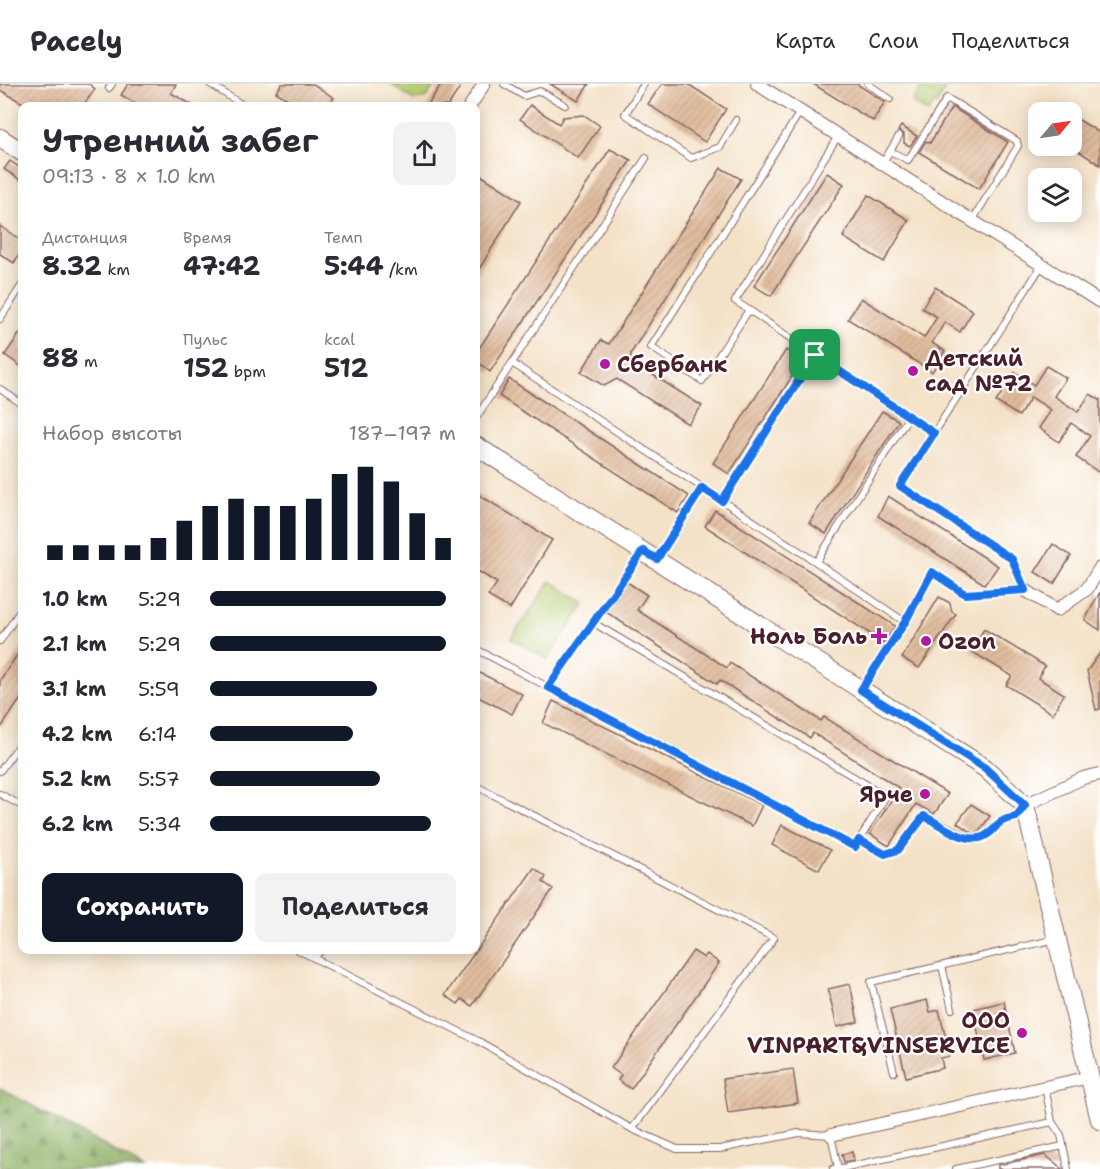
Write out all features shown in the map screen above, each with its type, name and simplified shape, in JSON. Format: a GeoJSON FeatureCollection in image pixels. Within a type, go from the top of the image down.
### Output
{"type":"FeatureCollection","features":[{"type":"Feature","properties":{"kind":"street"},"geometry":{"type":"LineString","coordinates":[[473,102],[484,84]]}},
{"type":"Feature","properties":{"kind":"street"},"geometry":{"type":"LineString","coordinates":[[757,84],[1100,302]]}},
{"type":"Feature","properties":{"kind":"street"},"geometry":{"type":"LineString","coordinates":[[0,138],[18,149]]}},
{"type":"Feature","properties":{"kind":"street"},"geometry":{"type":"LineString","coordinates":[[480,449],[985,768],[1025,805],[1090,1077],[1098,1100],[1100,1120]]}},
{"type":"Feature","properties":{"kind":"street"},"geometry":{"type":"LineString","coordinates":[[1025,590],[1057,610],[1087,589],[1099,574]]}},
{"type":"Feature","properties":{"kind":"street"},"geometry":{"type":"LineString","coordinates":[[1025,805],[1083,778],[1100,774]]}},
{"type":"Feature","properties":{"kind":"street"},"geometry":{"type":"LineString","coordinates":[[831,1135],[1090,1077]]}},
{"type":"Feature","properties":{"kind":"lane"},"geometry":{"type":"LineString","coordinates":[[210,84],[238,102]]}},
{"type":"Feature","properties":{"kind":"lane"},"geometry":{"type":"LineString","coordinates":[[504,84],[524,96],[540,91],[565,105]]}},
{"type":"Feature","properties":{"kind":"lane"},"geometry":{"type":"LineString","coordinates":[[644,84],[624,114],[691,158],[720,147],[736,120]]}},
{"type":"Feature","properties":{"kind":"lane"},"geometry":{"type":"LineString","coordinates":[[868,84],[890,99]]}},
{"type":"Feature","properties":{"kind":"lane"},"geometry":{"type":"LineString","coordinates":[[890,151],[908,160],[946,98],[1017,141],[1018,146],[972,221]]}},
{"type":"Feature","properties":{"kind":"lane"},"geometry":{"type":"LineString","coordinates":[[749,310],[702,381],[651,347],[801,112]]}},
{"type":"Feature","properties":{"kind":"lane"},"geometry":{"type":"LineString","coordinates":[[838,136],[735,301],[908,418],[934,433]]}},
{"type":"Feature","properties":{"kind":"lane"},"geometry":{"type":"LineString","coordinates":[[882,164],[899,136]]}},
{"type":"Feature","properties":{"kind":"lane"},"geometry":{"type":"LineString","coordinates":[[480,412],[646,158]]}},
{"type":"Feature","properties":{"kind":"lane"},"geometry":{"type":"LineString","coordinates":[[861,690],[905,622],[932,572],[965,594],[1025,590],[1012,559],[900,486],[1042,265]]}},
{"type":"Feature","properties":{"kind":"lane"},"geometry":{"type":"LineString","coordinates":[[0,319],[18,291]]}},
{"type":"Feature","properties":{"kind":"lane"},"geometry":{"type":"LineString","coordinates":[[722,501],[815,355]]}},
{"type":"Feature","properties":{"kind":"lane"},"geometry":{"type":"LineString","coordinates":[[512,363],[905,622]]}},
{"type":"Feature","properties":{"kind":"lane"},"geometry":{"type":"LineString","coordinates":[[0,389],[18,401]]}},
{"type":"Feature","properties":{"kind":"lane"},"geometry":{"type":"LineString","coordinates":[[816,562],[908,418]]}},
{"type":"Feature","properties":{"kind":"lane"},"geometry":{"type":"LineString","coordinates":[[548,687],[592,622],[650,555],[702,488]]}},
{"type":"Feature","properties":{"kind":"lane"},"geometry":{"type":"LineString","coordinates":[[0,641],[18,614]]}},
{"type":"Feature","properties":{"kind":"lane"},"geometry":{"type":"LineString","coordinates":[[480,652],[855,847],[886,796],[592,622]]}},
{"type":"Feature","properties":{"kind":"lane"},"geometry":{"type":"LineString","coordinates":[[0,771],[18,746]]}},
{"type":"Feature","properties":{"kind":"lane"},"geometry":{"type":"LineString","coordinates":[[480,788],[774,938],[632,1129]]}},
{"type":"Feature","properties":{"kind":"lane"},"geometry":{"type":"LineString","coordinates":[[0,794],[18,804]]}},
{"type":"Feature","properties":{"kind":"lane"},"geometry":{"type":"LineString","coordinates":[[859,840],[885,854],[898,850],[924,816],[974,840],[986,836],[999,820],[1016,817],[1025,805]]}},
{"type":"Feature","properties":{"kind":"lane"},"geometry":{"type":"LineString","coordinates":[[894,1072],[872,982],[1058,939]]}},
{"type":"Feature","properties":{"kind":"lane"},"geometry":{"type":"LineString","coordinates":[[306,954],[480,1042],[632,1129],[677,1149],[720,1149],[799,1133],[831,1135],[836,1169],[1052,1122]]}},
{"type":"Feature","properties":{"kind":"lane"},"geometry":{"type":"LineString","coordinates":[[315,958],[318,954]]}},
{"type":"Feature","properties":{"kind":"lane"},"geometry":{"type":"LineString","coordinates":[[942,966],[952,1009]]}},
{"type":"Feature","properties":{"kind":"lane"},"geometry":{"type":"LineString","coordinates":[[1045,1087],[1052,1122],[1059,1131],[1068,1169]]}},
{"type":"Feature","properties":{"kind":"lane"},"geometry":{"type":"LineString","coordinates":[[956,1169],[1063,1146]]}},
{"type":"Feature","properties":{"kind":"green space"},"geometry":{"type":"Polygon","coordinates":[[[391,84],[435,84],[427,97],[414,100],[391,84]]]}},
{"type":"Feature","properties":{"kind":"green space"},"geometry":{"type":"Polygon","coordinates":[[[923,84],[947,84],[937,104],[934,103],[928,113],[912,102],[923,84]]]}},
{"type":"Feature","properties":{"kind":"green space"},"geometry":{"type":"Polygon","coordinates":[[[551,581],[585,604],[547,659],[511,638],[551,581]]]}},
{"type":"Feature","properties":{"kind":"green space"},"geometry":{"type":"Polygon","coordinates":[[[0,1088],[146,1169],[0,1169],[0,1088]]]}},
{"type":"Feature","properties":{"kind":"building"},"geometry":{"type":"Polygon","coordinates":[[[0,84],[89,84],[95,89],[86,102],[21,102],[0,90],[0,84]]]}},
{"type":"Feature","properties":{"kind":"building"},"geometry":{"type":"Polygon","coordinates":[[[128,84],[176,84],[171,93],[187,102],[133,102],[121,95],[128,84]]]}},
{"type":"Feature","properties":{"kind":"building"},"geometry":{"type":"Polygon","coordinates":[[[282,84],[313,84],[334,98],[331,102],[292,102],[276,92],[282,84]]]}},
{"type":"Feature","properties":{"kind":"building"},"geometry":{"type":"Polygon","coordinates":[[[441,84],[462,84],[451,102],[430,102],[441,84]]]}},
{"type":"Feature","properties":{"kind":"building"},"geometry":{"type":"Polygon","coordinates":[[[550,84],[589,84],[578,101],[550,84]]]}},
{"type":"Feature","properties":{"kind":"building"},"geometry":{"type":"Polygon","coordinates":[[[662,84],[688,84],[726,109],[705,142],[648,104],[662,84]]]}},
{"type":"Feature","properties":{"kind":"building"},"geometry":{"type":"Polygon","coordinates":[[[813,84],[857,84],[885,102],[873,121],[813,84]]]}},
{"type":"Feature","properties":{"kind":"building"},"geometry":{"type":"Polygon","coordinates":[[[530,105],[559,124],[563,117],[584,115],[600,126],[578,158],[520,119],[530,105]]]}},
{"type":"Feature","properties":{"kind":"building"},"geometry":{"type":"Polygon","coordinates":[[[952,107],[1008,142],[979,189],[919,152],[926,141],[930,143],[952,107]]]}},
{"type":"Feature","properties":{"kind":"building"},"geometry":{"type":"Polygon","coordinates":[[[1082,122],[1100,133],[1100,165],[1082,153],[1082,122]]]}},
{"type":"Feature","properties":{"kind":"building"},"geometry":{"type":"Polygon","coordinates":[[[901,126],[917,136],[910,146],[904,143],[904,134],[898,131],[901,126]]]}},
{"type":"Feature","properties":{"kind":"building"},"geometry":{"type":"Polygon","coordinates":[[[610,149],[631,160],[490,372],[480,363],[480,347],[610,149]]]}},
{"type":"Feature","properties":{"kind":"building"},"geometry":{"type":"Polygon","coordinates":[[[10,161],[18,166],[18,178],[4,169],[10,161]]]}},
{"type":"Feature","properties":{"kind":"building"},"geometry":{"type":"Polygon","coordinates":[[[721,168],[741,179],[631,353],[631,361],[702,406],[688,424],[617,379],[604,386],[581,372],[601,340],[609,344],[721,168]]]}},
{"type":"Feature","properties":{"kind":"building"},"geometry":{"type":"Polygon","coordinates":[[[827,173],[844,184],[771,296],[754,286],[827,173]]]}},
{"type":"Feature","properties":{"kind":"building"},"geometry":{"type":"Polygon","coordinates":[[[480,175],[521,201],[480,268],[480,175]]]}},
{"type":"Feature","properties":{"kind":"building"},"geometry":{"type":"Polygon","coordinates":[[[868,195],[909,220],[884,262],[843,237],[868,195]]]}},
{"type":"Feature","properties":{"kind":"building"},"geometry":{"type":"Polygon","coordinates":[[[0,226],[18,238],[18,256],[14,263],[0,254],[0,226]]]}},
{"type":"Feature","properties":{"kind":"building"},"geometry":{"type":"Polygon","coordinates":[[[935,287],[973,311],[960,332],[945,322],[932,343],[945,351],[932,372],[848,319],[861,298],[924,338],[937,317],[922,308],[935,287]]]}},
{"type":"Feature","properties":{"kind":"building"},"geometry":{"type":"Polygon","coordinates":[[[18,336],[18,364],[5,355],[18,336]]]}},
{"type":"Feature","properties":{"kind":"building"},"geometry":{"type":"Polygon","coordinates":[[[786,350],[802,361],[729,474],[713,463],[786,350]]]}},
{"type":"Feature","properties":{"kind":"building"},"geometry":{"type":"Polygon","coordinates":[[[1046,366],[1066,378],[1054,396],[1078,412],[1090,394],[1100,400],[1100,473],[1076,457],[1090,436],[1071,423],[1059,442],[1039,428],[1051,410],[1031,397],[1019,416],[996,402],[1015,372],[1034,385],[1046,366]]]}},
{"type":"Feature","properties":{"kind":"building"},"geometry":{"type":"Polygon","coordinates":[[[509,379],[689,496],[678,513],[499,396],[509,379]]]}},
{"type":"Feature","properties":{"kind":"building"},"geometry":{"type":"Polygon","coordinates":[[[882,411],[899,421],[826,534],[809,523],[882,411]]]}},
{"type":"Feature","properties":{"kind":"building"},"geometry":{"type":"Polygon","coordinates":[[[480,495],[552,540],[510,609],[488,596],[497,583],[480,572],[480,495]]]}},
{"type":"Feature","properties":{"kind":"building"},"geometry":{"type":"Polygon","coordinates":[[[888,496],[998,566],[991,576],[984,584],[878,516],[888,496]]]}},
{"type":"Feature","properties":{"kind":"building"},"geometry":{"type":"Polygon","coordinates":[[[715,510],[895,626],[884,643],[705,526],[715,510]]]}},
{"type":"Feature","properties":{"kind":"building"},"geometry":{"type":"Polygon","coordinates":[[[1053,544],[1071,556],[1054,584],[1035,572],[1053,544]]]}},
{"type":"Feature","properties":{"kind":"building"},"geometry":{"type":"Polygon","coordinates":[[[627,582],[647,595],[637,610],[727,668],[730,663],[821,721],[824,717],[948,794],[934,814],[916,804],[889,846],[870,834],[899,788],[813,733],[810,738],[720,680],[717,684],[606,612],[627,582]]]}},
{"type":"Feature","properties":{"kind":"building"},"geometry":{"type":"Polygon","coordinates":[[[1100,592],[1100,630],[1085,620],[1100,592]]]}},
{"type":"Feature","properties":{"kind":"building"},"geometry":{"type":"Polygon","coordinates":[[[939,597],[950,603],[952,612],[956,614],[919,668],[902,658],[939,597]]]}},
{"type":"Feature","properties":{"kind":"building"},"geometry":{"type":"Polygon","coordinates":[[[984,629],[1045,666],[1038,678],[1064,694],[1053,714],[1006,685],[1012,676],[971,651],[984,629]]]}},
{"type":"Feature","properties":{"kind":"building"},"geometry":{"type":"Polygon","coordinates":[[[1100,653],[1100,709],[1096,710],[1087,671],[1100,653]]]}},
{"type":"Feature","properties":{"kind":"building"},"geometry":{"type":"Polygon","coordinates":[[[18,654],[18,703],[0,729],[0,680],[18,654]]]}},
{"type":"Feature","properties":{"kind":"building"},"geometry":{"type":"Polygon","coordinates":[[[480,673],[522,694],[512,714],[480,698],[480,673]]]}},
{"type":"Feature","properties":{"kind":"building"},"geometry":{"type":"Polygon","coordinates":[[[553,701],[762,805],[752,826],[543,723],[553,701]]]}},
{"type":"Feature","properties":{"kind":"building"},"geometry":{"type":"Polygon","coordinates":[[[971,804],[990,816],[979,832],[974,834],[957,823],[971,804]]]}},
{"type":"Feature","properties":{"kind":"building"},"geometry":{"type":"Polygon","coordinates":[[[782,825],[830,850],[819,870],[772,845],[782,825]]]}},
{"type":"Feature","properties":{"kind":"building"},"geometry":{"type":"Polygon","coordinates":[[[534,868],[546,877],[543,882],[553,889],[472,1006],[462,999],[458,1004],[445,995],[474,954],[480,954],[480,945],[534,868]]]}},
{"type":"Feature","properties":{"kind":"building"},"geometry":{"type":"Polygon","coordinates":[[[693,951],[704,958],[707,954],[719,963],[631,1089],[618,1080],[621,1075],[611,1068],[693,951]]]}},
{"type":"Feature","properties":{"kind":"building"},"geometry":{"type":"Polygon","coordinates":[[[850,984],[858,1022],[837,1027],[828,989],[850,984]]]}},
{"type":"Feature","properties":{"kind":"building"},"geometry":{"type":"Polygon","coordinates":[[[927,1000],[930,1012],[939,1010],[950,1056],[941,1058],[943,1068],[906,1077],[890,1009],[927,1000]]]}},
{"type":"Feature","properties":{"kind":"building"},"geometry":{"type":"Polygon","coordinates":[[[1004,1002],[1015,1053],[984,1060],[973,1009],[1004,1002]]]}},
{"type":"Feature","properties":{"kind":"building"},"geometry":{"type":"Polygon","coordinates":[[[793,1069],[798,1103],[728,1113],[723,1079],[793,1069]]]}},
{"type":"Feature","properties":{"kind":"building"},"geometry":{"type":"Polygon","coordinates":[[[852,1152],[854,1160],[844,1162],[842,1154],[852,1152]]]}},
{"type":"Feature","properties":{"kind":"building"},"geometry":{"type":"Polygon","coordinates":[[[1045,1155],[1063,1169],[998,1169],[998,1165],[1045,1155]]]}},
{"type":"Feature","properties":{"kind":"place","name":"Сбербанк"},"geometry":{"type":"Point","coordinates":[605,364]}},
{"type":"Feature","properties":{"kind":"place","name":"Детский сад №72"},"geometry":{"type":"Point","coordinates":[913,371]}},
{"type":"Feature","properties":{"kind":"place","name":"Ноль Боль"},"geometry":{"type":"Point","coordinates":[879,636]}},
{"type":"Feature","properties":{"kind":"place","name":"Ozon"},"geometry":{"type":"Point","coordinates":[926,641]}},
{"type":"Feature","properties":{"kind":"place","name":"Ярче"},"geometry":{"type":"Point","coordinates":[925,794]}},
{"type":"Feature","properties":{"kind":"place","name":"ООО VINPART&VINSERVICE"},"geometry":{"type":"Point","coordinates":[1022,1033]}},
{"type":"Feature","properties":{"kind":"route"},"geometry":{"type":"LineString","coordinates":[[815,355],[934,433],[900,486],[1012,559],[1025,590],[965,594],[932,572],[905,622],[861,690],[985,768],[1025,805],[1016,817],[999,820],[986,836],[974,840],[964,837],[924,816],[898,850],[885,854],[859,840],[855,847],[548,687],[643,551],[657,559],[702,488],[722,501],[815,355]]}}]}
